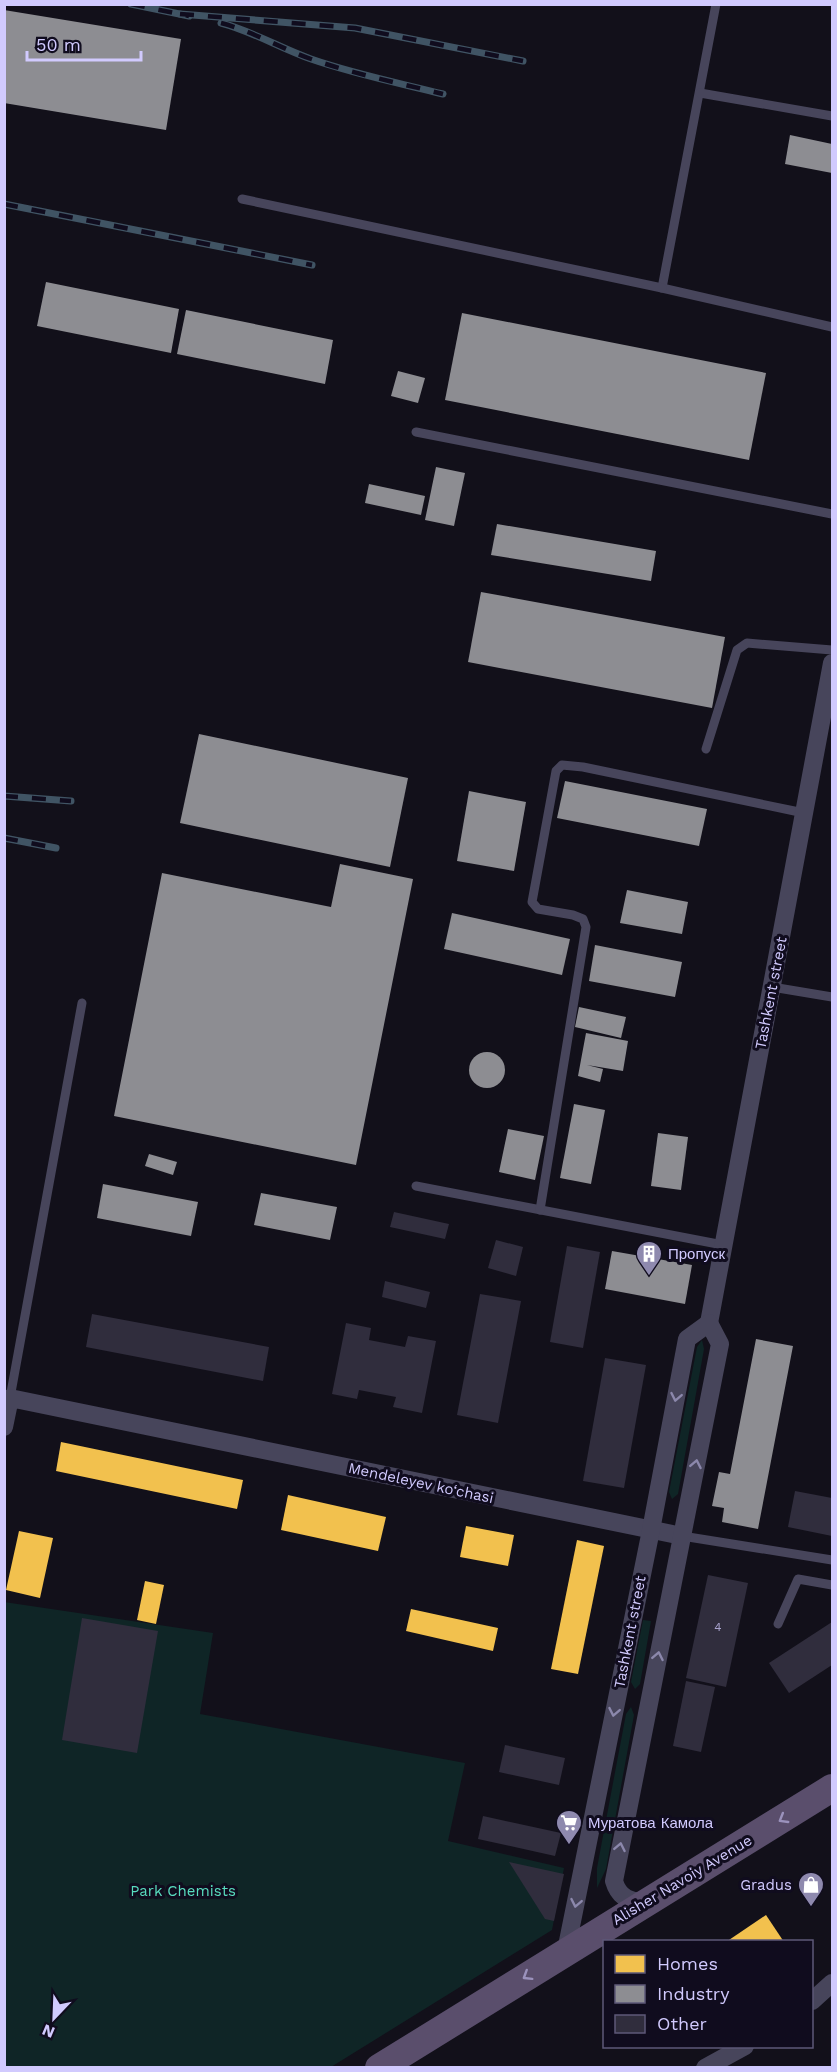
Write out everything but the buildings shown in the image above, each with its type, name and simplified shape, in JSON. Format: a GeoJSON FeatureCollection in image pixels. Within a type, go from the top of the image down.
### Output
{"type":"FeatureCollection","features":[{"type":"Feature","properties":{"kind":"main road","name":"Alisher Navoiy Avenue"},"geometry":{"type":"LineString","coordinates":[[379,2067],[832,1788]]}},
{"type":"Feature","properties":{"kind":"main road","name":"Alisher Navoiy Avenue"},"geometry":{"type":"LineString","coordinates":[[622,1940],[832,1810]]}},
{"type":"Feature","properties":{"kind":"main road"},"geometry":{"type":"LineString","coordinates":[[415,2067],[603,1952]]}},
{"type":"Feature","properties":{"kind":"street","name":"Tashkent street"},"geometry":{"type":"LineString","coordinates":[[648,1901],[636,1902],[626,1899],[618,1891],[614,1881],[720,1344],[709,1323],[832,663]]}},
{"type":"Feature","properties":{"kind":"street","name":"Tashkent street"},"geometry":{"type":"LineString","coordinates":[[566,1951],[687,1339],[709,1323]]}},
{"type":"Feature","properties":{"kind":"street"},"geometry":{"type":"LineString","coordinates":[[4,1427],[10,1398]]}},
{"type":"Feature","properties":{"kind":"street","name":"Mendeleyev ko‘chasi"},"geometry":{"type":"LineString","coordinates":[[10,1398],[682,1536]]}},
{"type":"Feature","properties":{"kind":"street"},"geometry":{"type":"LineString","coordinates":[[813,2000],[832,1983]]}},
{"type":"Feature","properties":{"kind":"street"},"geometry":{"type":"LineString","coordinates":[[705,2067],[741,2048]]}},
{"type":"Feature","properties":{"kind":"lane"},"geometry":{"type":"LineString","coordinates":[[662,288],[716,4]]}},
{"type":"Feature","properties":{"kind":"lane"},"geometry":{"type":"LineString","coordinates":[[700,93],[832,116]]}},
{"type":"Feature","properties":{"kind":"lane"},"geometry":{"type":"LineString","coordinates":[[242,199],[662,288],[832,327]]}},
{"type":"Feature","properties":{"kind":"lane"},"geometry":{"type":"LineString","coordinates":[[416,432],[832,513]]}},
{"type":"Feature","properties":{"kind":"lane"},"geometry":{"type":"LineString","coordinates":[[706,748],[737,650],[747,643],[832,650]]}},
{"type":"Feature","properties":{"kind":"lane"},"geometry":{"type":"LineString","coordinates":[[540,1210],[586,927],[583,919],[538,909],[532,902],[556,771],[562,765],[583,767],[804,813]]}},
{"type":"Feature","properties":{"kind":"lane"},"geometry":{"type":"LineString","coordinates":[[772,987],[832,997]]}},
{"type":"Feature","properties":{"kind":"lane"},"geometry":{"type":"LineString","coordinates":[[10,1398],[82,1004]]}},
{"type":"Feature","properties":{"kind":"lane"},"geometry":{"type":"LineString","coordinates":[[416,1186],[723,1245]]}},
{"type":"Feature","properties":{"kind":"lane","name":"Mendeleyev ko‘chasi"},"geometry":{"type":"LineString","coordinates":[[682,1536],[832,1560]]}},
{"type":"Feature","properties":{"kind":"lane"},"geometry":{"type":"LineString","coordinates":[[778,1624],[798,1579],[832,1585]]}},
{"type":"Feature","properties":{"kind":"green space"},"geometry":{"type":"Polygon","coordinates":[[[702,1340],[704,1349],[678,1494],[672,1499],[669,1492],[697,1347],[702,1340]]]}},
{"type":"Feature","properties":{"kind":"green space","name":"Park Chemists"},"geometry":{"type":"Polygon","coordinates":[[[4,1602],[213,1633],[200,1714],[465,1763],[448,1841],[564,1868],[552,1930],[331,2067],[5,2067],[4,1602]]]}},
{"type":"Feature","properties":{"kind":"green space"},"geometry":{"type":"Polygon","coordinates":[[[643,1620],[651,1621],[640,1684],[635,1689],[631,1682],[643,1620]]]}},
{"type":"Feature","properties":{"kind":"green space"},"geometry":{"type":"Polygon","coordinates":[[[631,1707],[634,1715],[606,1869],[597,1888],[597,1868],[626,1714],[631,1707]]]}},
{"type":"Feature","properties":{"kind":"railway"},"geometry":{"type":"LineString","coordinates":[[131,4],[189,16]]}},
{"type":"Feature","properties":{"kind":"railway"},"geometry":{"type":"LineString","coordinates":[[180,14],[355,28],[523,61]]}},
{"type":"Feature","properties":{"kind":"railway"},"geometry":{"type":"LineString","coordinates":[[221,23],[327,64],[443,94]]}},
{"type":"Feature","properties":{"kind":"railway"},"geometry":{"type":"LineString","coordinates":[[4,204],[312,265]]}},
{"type":"Feature","properties":{"kind":"railway"},"geometry":{"type":"LineString","coordinates":[[4,796],[71,801]]}},
{"type":"Feature","properties":{"kind":"railway"},"geometry":{"type":"LineString","coordinates":[[4,838],[56,848]]}},
{"type":"Feature","properties":{"kind":"place","name":"Пропуск"},"geometry":{"type":"Point","coordinates":[649,1277]}},
{"type":"Feature","properties":{"kind":"place","name":"Муратова Камола"},"geometry":{"type":"Point","coordinates":[569,1846]}},
{"type":"Feature","properties":{"kind":"place","name":"Gradus"},"geometry":{"type":"Point","coordinates":[811,1908]}}]}
